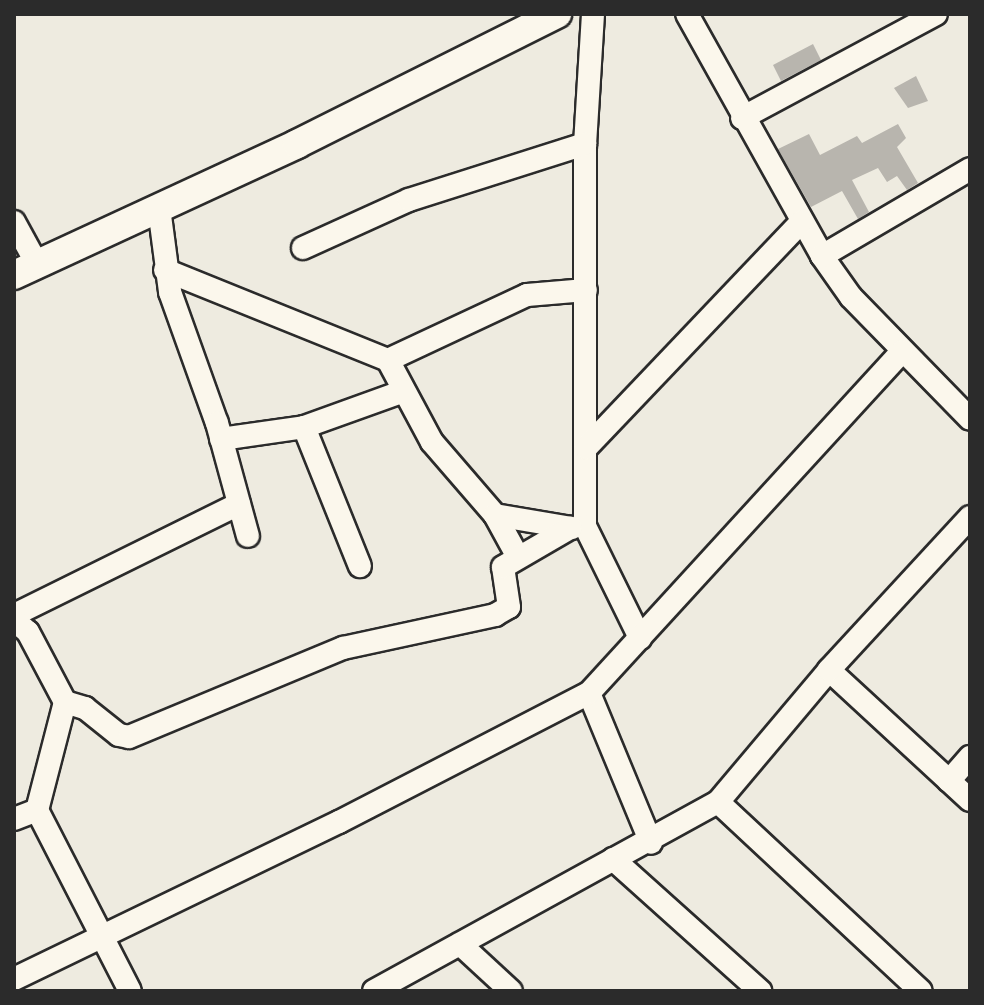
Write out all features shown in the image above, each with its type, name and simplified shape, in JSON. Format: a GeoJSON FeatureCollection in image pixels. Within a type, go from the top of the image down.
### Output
{"type":"FeatureCollection","features":[{"type":"Feature","properties":{"kind":"street"},"geometry":{"type":"LineString","coordinates":[[14,222],[26,269],[159,208],[557,14]]}},
{"type":"Feature","properties":{"kind":"street"},"geometry":{"type":"LineString","coordinates":[[593,14],[585,144],[586,448],[578,527],[640,638]]}},
{"type":"Feature","properties":{"kind":"street"},"geometry":{"type":"LineString","coordinates":[[687,14],[742,118],[822,256],[851,297],[970,419]]}},
{"type":"Feature","properties":{"kind":"street"},"geometry":{"type":"LineString","coordinates":[[742,118],[936,14]]}},
{"type":"Feature","properties":{"kind":"street"},"geometry":{"type":"LineString","coordinates":[[303,248],[409,200],[585,144]]}},
{"type":"Feature","properties":{"kind":"street"},"geometry":{"type":"LineString","coordinates":[[822,256],[970,169]]}},
{"type":"Feature","properties":{"kind":"street"},"geometry":{"type":"LineString","coordinates":[[159,208],[165,270],[221,439],[248,536]]}},
{"type":"Feature","properties":{"kind":"street"},"geometry":{"type":"LineString","coordinates":[[586,448],[801,222]]}},
{"type":"Feature","properties":{"kind":"street"},"geometry":{"type":"LineString","coordinates":[[165,270],[388,360],[432,442],[495,515],[518,557]]}},
{"type":"Feature","properties":{"kind":"street"},"geometry":{"type":"LineString","coordinates":[[388,360],[527,295],[586,290]]}},
{"type":"Feature","properties":{"kind":"street"},"geometry":{"type":"LineString","coordinates":[[14,979],[339,822],[589,693],[902,352]]}},
{"type":"Feature","properties":{"kind":"street"},"geometry":{"type":"LineString","coordinates":[[221,439],[304,427],[404,391]]}},
{"type":"Feature","properties":{"kind":"street"},"geometry":{"type":"LineString","coordinates":[[304,427],[360,566]]}},
{"type":"Feature","properties":{"kind":"street"},"geometry":{"type":"LineString","coordinates":[[130,991],[37,810],[65,702],[32,639],[14,618],[239,504]]}},
{"type":"Feature","properties":{"kind":"street"},"geometry":{"type":"LineString","coordinates":[[495,515],[578,527]]}},
{"type":"Feature","properties":{"kind":"street"},"geometry":{"type":"LineString","coordinates":[[374,991],[613,859],[651,843],[718,802],[829,670],[970,517]]}},
{"type":"Feature","properties":{"kind":"street"},"geometry":{"type":"LineString","coordinates":[[65,702],[85,708],[119,735],[140,734],[343,648],[495,615],[509,607],[500,572],[518,557],[578,527]]}},
{"type":"Feature","properties":{"kind":"street"},"geometry":{"type":"LineString","coordinates":[[829,670],[970,800]]}},
{"type":"Feature","properties":{"kind":"street"},"geometry":{"type":"LineString","coordinates":[[589,693],[651,843]]}},
{"type":"Feature","properties":{"kind":"street"},"geometry":{"type":"LineString","coordinates":[[949,781],[970,757]]}},
{"type":"Feature","properties":{"kind":"street"},"geometry":{"type":"LineString","coordinates":[[718,802],[921,991]]}},
{"type":"Feature","properties":{"kind":"street"},"geometry":{"type":"LineString","coordinates":[[14,819],[37,810]]}},
{"type":"Feature","properties":{"kind":"street"},"geometry":{"type":"LineString","coordinates":[[613,859],[760,991]]}},
{"type":"Feature","properties":{"kind":"street"},"geometry":{"type":"LineString","coordinates":[[460,944],[511,991]]}},
{"type":"Feature","properties":{"kind":"building"},"geometry":{"type":"Polygon","coordinates":[[[813,44],[821,60],[781,81],[773,65],[813,44]]]}},
{"type":"Feature","properties":{"kind":"building"},"geometry":{"type":"Polygon","coordinates":[[[916,76],[928,101],[908,108],[894,88],[916,76]]]}},
{"type":"Feature","properties":{"kind":"building"},"geometry":{"type":"Polygon","coordinates":[[[898,124],[906,138],[897,147],[918,183],[907,190],[897,176],[887,182],[878,168],[852,180],[869,212],[858,219],[842,191],[811,207],[778,149],[809,134],[820,155],[857,136],[862,143],[898,124]]]}}]}
